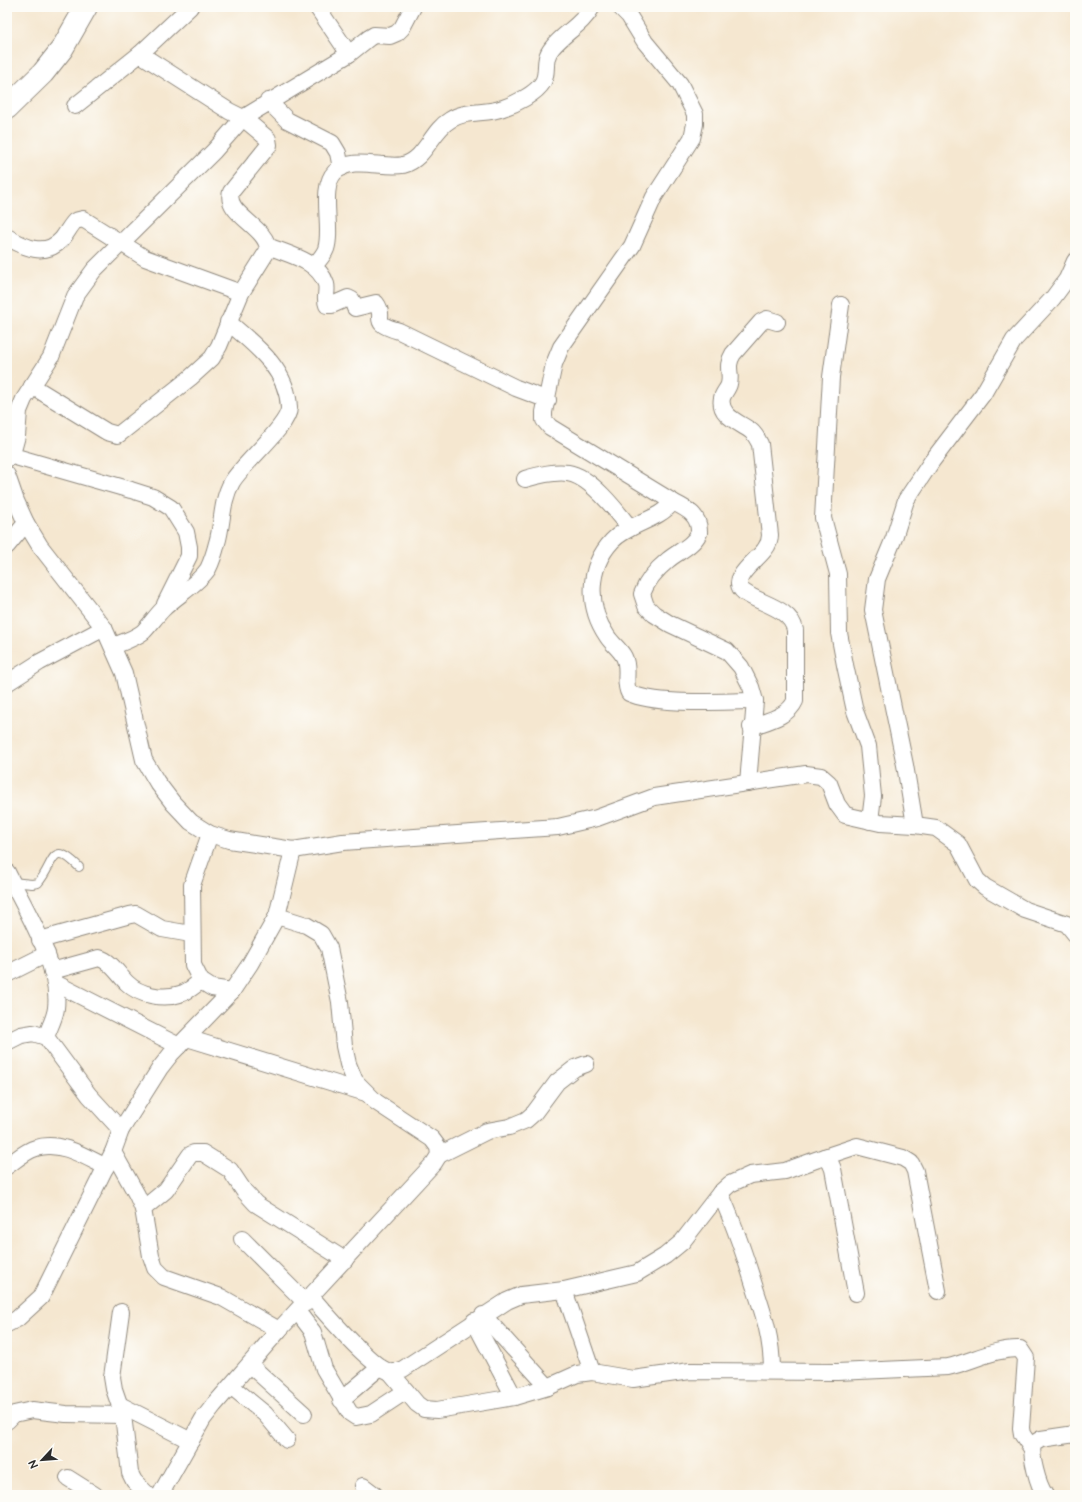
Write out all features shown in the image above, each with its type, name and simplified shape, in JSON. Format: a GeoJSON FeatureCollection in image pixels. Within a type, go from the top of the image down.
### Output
{"type":"FeatureCollection","features":[{"type":"Feature","properties":{"kind":"street"},"geometry":{"type":"LineString","coordinates":[[7,108],[43,73],[62,49],[86,7]]}},
{"type":"Feature","properties":{"kind":"street"},"geometry":{"type":"LineString","coordinates":[[75,106],[140,54],[190,7]]}},
{"type":"Feature","properties":{"kind":"street"},"geometry":{"type":"LineString","coordinates":[[316,7],[349,54]]}},
{"type":"Feature","properties":{"kind":"street"},"geometry":{"type":"LineString","coordinates":[[163,609],[189,556],[186,532],[171,508],[158,500],[131,490],[8,457],[17,436],[19,412],[24,399],[58,341],[75,296],[94,270],[214,151],[243,118],[268,101],[349,54],[374,35],[390,36],[397,33],[402,28],[413,7]]}},
{"type":"Feature","properties":{"kind":"street"},"geometry":{"type":"LineString","coordinates":[[314,266],[326,250],[329,181],[332,175],[341,168],[354,164],[392,166],[404,164],[424,151],[441,127],[449,120],[461,114],[502,109],[519,101],[535,90],[543,82],[546,56],[551,48],[582,20],[592,7]]}},
{"type":"Feature","properties":{"kind":"street"},"geometry":{"type":"LineString","coordinates":[[620,7],[653,52],[680,84],[695,114],[695,124],[692,138],[654,198],[632,246],[562,347],[554,364],[548,400],[543,417],[550,427],[692,512],[696,517],[699,534],[691,543],[668,560],[653,574],[642,594],[643,601],[654,614],[670,624],[727,651],[741,667],[751,687],[755,702],[751,726],[748,783]]}},
{"type":"Feature","properties":{"kind":"street"},"geometry":{"type":"LineString","coordinates":[[32,386],[107,432],[118,435],[190,378],[212,358],[219,346],[241,293],[268,250],[266,239],[233,206],[230,201],[231,192],[269,145],[266,136],[243,118],[229,111],[140,54]]}},
{"type":"Feature","properties":{"kind":"street"},"geometry":{"type":"LineString","coordinates":[[268,101],[287,120],[332,143],[338,153],[341,168]]}},
{"type":"Feature","properties":{"kind":"street"},"geometry":{"type":"LineString","coordinates":[[7,237],[29,249],[47,249],[62,239],[75,221],[83,220],[146,258],[241,293]]}},
{"type":"Feature","properties":{"kind":"street"},"geometry":{"type":"LineString","coordinates":[[268,246],[318,269],[326,284],[328,305],[332,305],[348,298],[352,300],[355,308],[376,303],[379,308],[379,320],[385,327],[411,336],[516,388],[548,400]]}},
{"type":"Feature","properties":{"kind":"street"},"geometry":{"type":"LineString","coordinates":[[915,825],[905,764],[873,610],[877,579],[894,538],[906,500],[932,460],[983,394],[1014,340],[1053,298],[1067,279],[1075,261]]}},
{"type":"Feature","properties":{"kind":"street"},"geometry":{"type":"LineString","coordinates":[[841,305],[831,377],[823,518],[838,574],[839,633],[845,665],[856,711],[868,746],[872,796],[870,821]]}},
{"type":"Feature","properties":{"kind":"street"},"geometry":{"type":"LineString","coordinates":[[751,726],[786,713],[795,701],[795,630],[791,620],[779,611],[745,593],[738,585],[738,581],[744,572],[766,548],[770,534],[760,444],[753,432],[728,416],[724,410],[722,398],[729,384],[728,370],[733,354],[761,322],[767,319],[777,322]]}},
{"type":"Feature","properties":{"kind":"street"},"geometry":{"type":"LineString","coordinates":[[113,646],[135,637],[143,631],[163,609],[208,568],[218,541],[224,504],[232,482],[246,464],[285,422],[289,411],[288,397],[275,367],[251,342],[228,322]]}},
{"type":"Feature","properties":{"kind":"street"},"geometry":{"type":"LineString","coordinates":[[525,479],[545,474],[569,473],[593,486],[614,507],[630,528]]}},
{"type":"Feature","properties":{"kind":"street"},"geometry":{"type":"LineString","coordinates":[[7,475],[16,501],[26,523],[40,546],[104,628],[113,646],[124,673],[131,698],[144,760],[157,782],[173,803],[192,822],[210,834],[229,840],[293,850],[343,842],[558,827],[597,818],[654,797],[806,774],[821,776],[830,783],[837,804],[845,815],[870,821],[936,828],[952,839],[964,853],[977,880],[985,888],[1025,910],[1067,924],[1075,934]]}},
{"type":"Feature","properties":{"kind":"street"},"geometry":{"type":"LineString","coordinates":[[673,502],[667,510],[630,528],[612,541],[599,561],[592,584],[591,599],[598,622],[607,637],[620,651],[626,663],[626,686],[629,693],[648,698],[682,701],[755,702]]}},
{"type":"Feature","properties":{"kind":"street"},"geometry":{"type":"LineString","coordinates":[[7,546],[26,523]]}},
{"type":"Feature","properties":{"kind":"street"},"geometry":{"type":"LineString","coordinates":[[7,684],[40,662],[104,628]]}},
{"type":"Feature","properties":{"kind":"street"},"geometry":{"type":"LineString","coordinates":[[210,834],[192,885],[191,934],[193,964],[201,981],[212,988],[232,991]]}},
{"type":"Feature","properties":{"kind":"street"},"geometry":{"type":"LineString","coordinates":[[7,1324],[16,1319],[41,1297],[114,1152],[121,1130],[160,1068],[232,991],[250,964],[277,916],[293,850]]}},
{"type":"Feature","properties":{"kind":"street"},"geometry":{"type":"LineString","coordinates":[[9,877],[47,954],[54,977],[56,1010],[46,1037]]}},
{"type":"Feature","properties":{"kind":"street"},"geometry":{"type":"LineString","coordinates":[[40,940],[136,914],[162,929],[191,934]]}},
{"type":"Feature","properties":{"kind":"street"},"geometry":{"type":"LineString","coordinates":[[277,916],[306,925],[321,934],[329,948],[340,1002],[348,1064],[355,1081],[366,1093],[432,1139],[438,1147],[439,1155]]}},
{"type":"Feature","properties":{"kind":"street"},"geometry":{"type":"LineString","coordinates":[[7,974],[47,954]]}},
{"type":"Feature","properties":{"kind":"street"},"geometry":{"type":"LineString","coordinates":[[54,977],[99,958],[105,960],[128,985],[138,991],[157,996],[180,994],[201,981]]}},
{"type":"Feature","properties":{"kind":"street"},"geometry":{"type":"LineString","coordinates":[[54,977],[183,1042],[366,1093]]}},
{"type":"Feature","properties":{"kind":"street"},"geometry":{"type":"LineString","coordinates":[[7,1042],[21,1035],[32,1033],[46,1037],[89,1095],[121,1130]]}},
{"type":"Feature","properties":{"kind":"street"},"geometry":{"type":"LineString","coordinates":[[160,1495],[203,1419],[279,1330],[305,1304],[434,1163],[439,1155],[487,1131],[509,1127],[526,1120],[534,1113],[557,1082],[575,1068],[586,1064]]}},
{"type":"Feature","properties":{"kind":"street"},"geometry":{"type":"LineString","coordinates":[[341,1400],[385,1370],[402,1369],[507,1301],[521,1296],[564,1290],[637,1273],[665,1256],[682,1242],[720,1194],[739,1179],[750,1175],[797,1168],[857,1146],[903,1158],[910,1163],[915,1171],[938,1291]]}},
{"type":"Feature","properties":{"kind":"street"},"geometry":{"type":"LineString","coordinates":[[7,1166],[28,1151],[37,1147],[46,1147],[71,1150],[106,1167]]}},
{"type":"Feature","properties":{"kind":"street"},"geometry":{"type":"LineString","coordinates":[[114,1152],[143,1209],[151,1256],[156,1268],[164,1277],[221,1297],[279,1330]]}},
{"type":"Feature","properties":{"kind":"street"},"geometry":{"type":"LineString","coordinates":[[143,1209],[166,1190],[190,1155],[194,1153],[203,1153],[230,1170],[246,1194],[256,1204],[345,1260]]}},
{"type":"Feature","properties":{"kind":"street"},"geometry":{"type":"LineString","coordinates":[[824,1157],[830,1162],[833,1169],[856,1292]]}},
{"type":"Feature","properties":{"kind":"street"},"geometry":{"type":"LineString","coordinates":[[720,1194],[735,1225],[764,1313],[771,1348],[772,1371]]}},
{"type":"Feature","properties":{"kind":"street"},"geometry":{"type":"LineString","coordinates":[[242,1239],[305,1304],[385,1370],[406,1391],[416,1404],[424,1409],[437,1410],[514,1397],[548,1387],[577,1374],[592,1372],[633,1379],[690,1371],[837,1372],[948,1367],[962,1364],[986,1355],[1010,1349],[1020,1349],[1026,1358],[1021,1428],[1022,1434],[1032,1448],[1037,1478],[1045,1495]]}},
{"type":"Feature","properties":{"kind":"street"},"geometry":{"type":"LineString","coordinates":[[564,1290],[592,1372]]}},
{"type":"Feature","properties":{"kind":"street"},"geometry":{"type":"LineString","coordinates":[[305,1304],[324,1369],[350,1414],[356,1417],[371,1414],[406,1391]]}},
{"type":"Feature","properties":{"kind":"street"},"geometry":{"type":"LineString","coordinates":[[121,1312],[112,1377],[114,1389],[122,1410],[130,1473],[134,1482],[148,1495]]}},
{"type":"Feature","properties":{"kind":"street"},"geometry":{"type":"LineString","coordinates":[[479,1318],[548,1387]]}},
{"type":"Feature","properties":{"kind":"street"},"geometry":{"type":"LineString","coordinates":[[479,1318],[514,1397]]}},
{"type":"Feature","properties":{"kind":"street"},"geometry":{"type":"LineString","coordinates":[[250,1365],[304,1414]]}},
{"type":"Feature","properties":{"kind":"street"},"geometry":{"type":"LineString","coordinates":[[231,1386],[265,1414],[287,1440]]}},
{"type":"Feature","properties":{"kind":"street"},"geometry":{"type":"LineString","coordinates":[[7,1421],[14,1414],[32,1410],[81,1415],[122,1410],[191,1441]]}},
{"type":"Feature","properties":{"kind":"street"},"geometry":{"type":"LineString","coordinates":[[1032,1448],[1038,1440],[1075,1434]]}},
{"type":"Feature","properties":{"kind":"street"},"geometry":{"type":"LineString","coordinates":[[68,1478],[95,1495]]}},
{"type":"Feature","properties":{"kind":"lane"},"geometry":{"type":"LineString","coordinates":[[9,877],[32,884],[38,883],[55,856],[62,854],[67,855],[79,867]]}}]}
